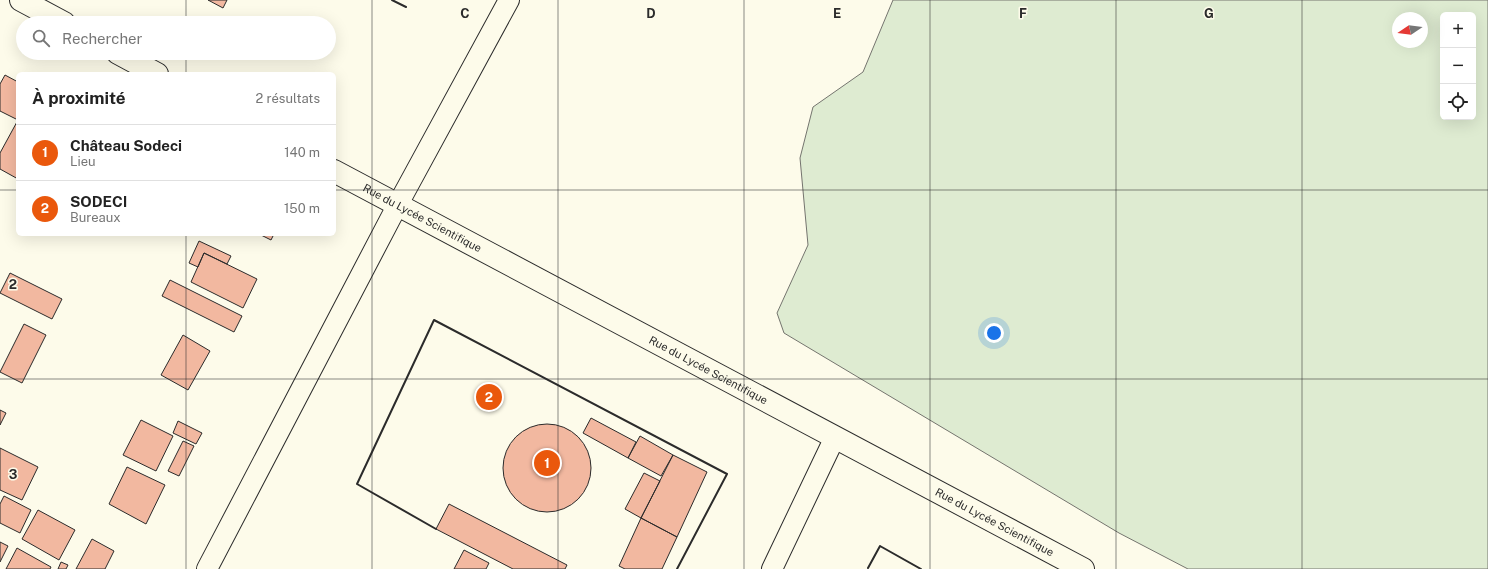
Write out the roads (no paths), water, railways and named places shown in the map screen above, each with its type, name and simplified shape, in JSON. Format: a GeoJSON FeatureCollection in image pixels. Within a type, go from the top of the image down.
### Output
{"type":"FeatureCollection","features":[{"type":"Feature","properties":{"kind":"street"},"geometry":{"type":"LineString","coordinates":[[21,0],[51,16]]}},
{"type":"Feature","properties":{"kind":"street"},"geometry":{"type":"LineString","coordinates":[[207,569],[397,206],[509,0]]}},
{"type":"Feature","properties":{"kind":"street"},"geometry":{"type":"LineString","coordinates":[[131,60],[153,72]]}},
{"type":"Feature","properties":{"kind":"street","name":"Rue du Lycée Scientifique"},"geometry":{"type":"LineString","coordinates":[[336,172],[397,206],[1082,569]]}},
{"type":"Feature","properties":{"kind":"street"},"geometry":{"type":"LineString","coordinates":[[772,569],[835,437]]}},
{"type":"Feature","properties":{"kind":"place","name":"SODECI"},"geometry":{"type":"Point","coordinates":[489,397]}},
{"type":"Feature","properties":{"kind":"place","name":"Château Sodeci"},"geometry":{"type":"Point","coordinates":[547,463]}}]}
